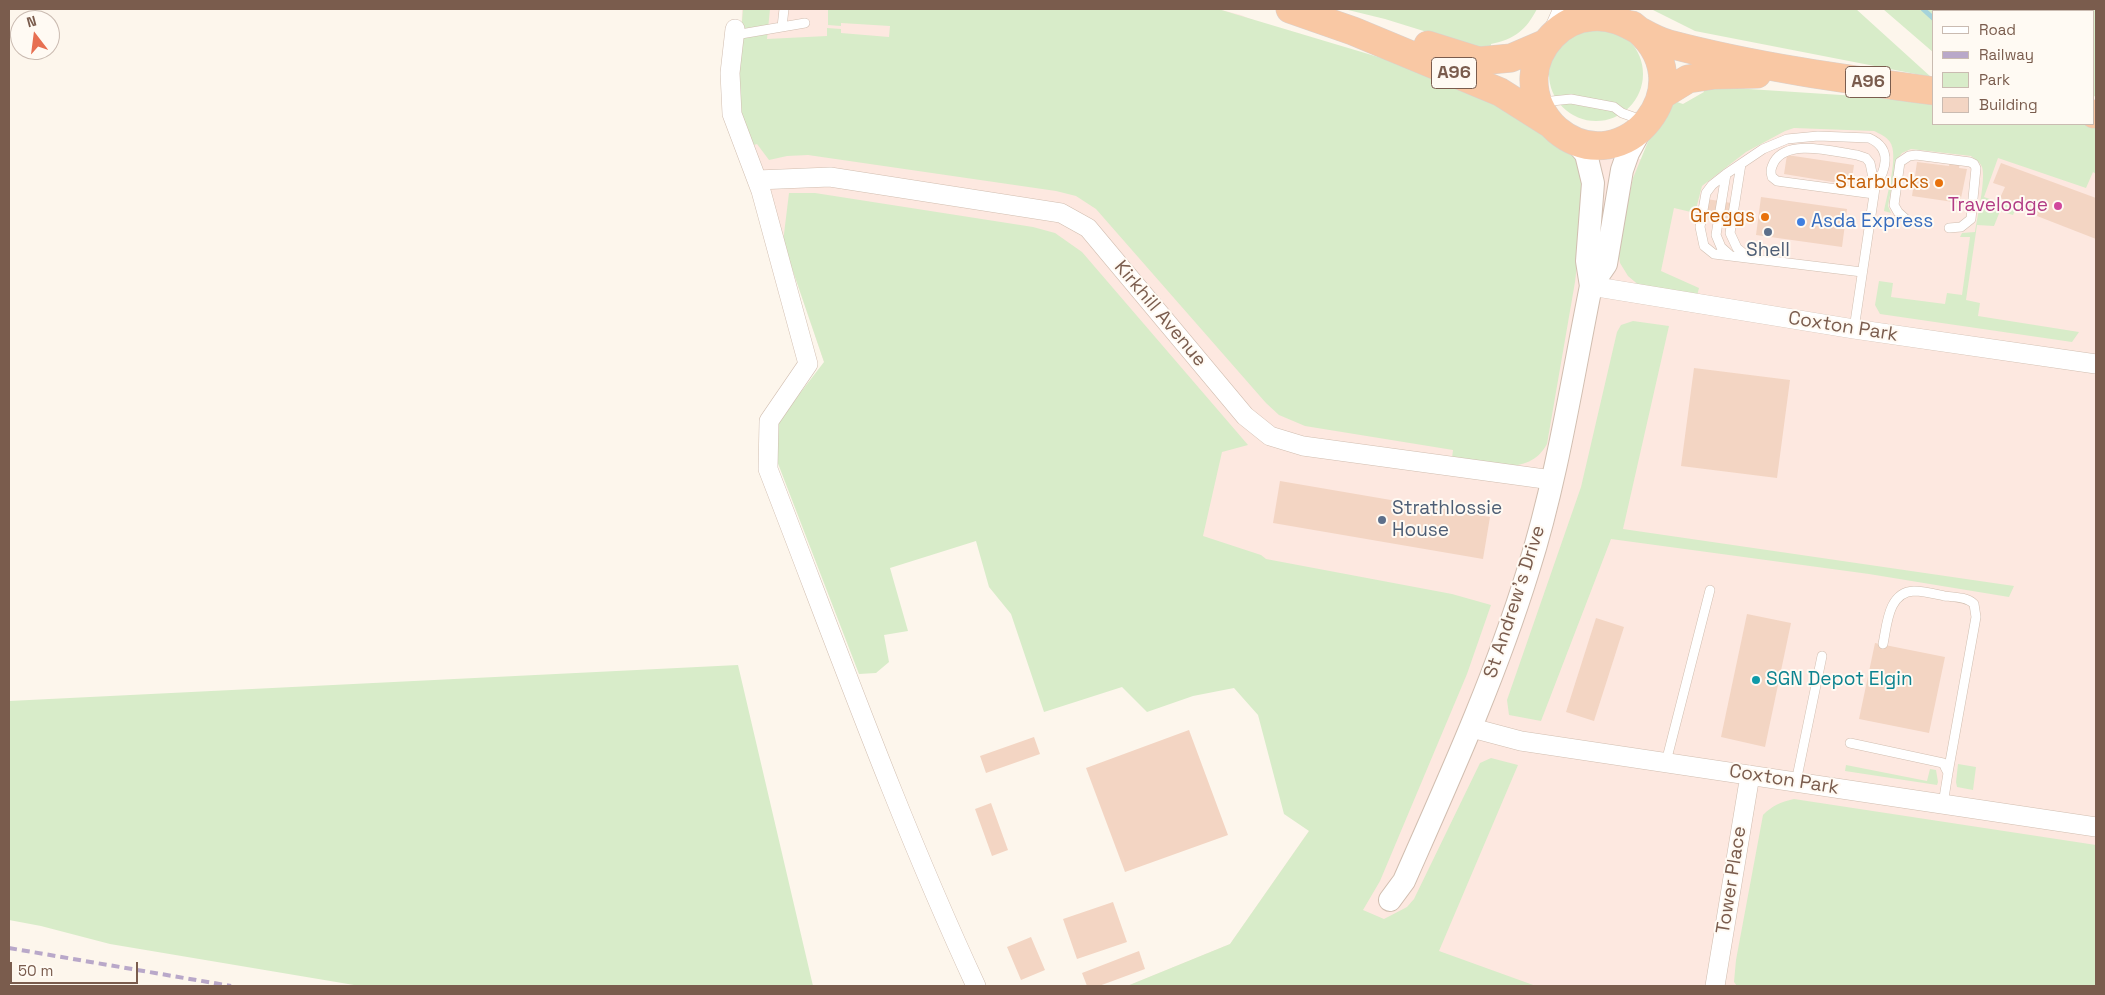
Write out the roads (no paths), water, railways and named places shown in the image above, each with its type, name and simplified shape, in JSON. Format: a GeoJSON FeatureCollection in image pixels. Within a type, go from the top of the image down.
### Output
{"type":"FeatureCollection","features":[{"type":"Feature","properties":{"kind":"highway","name":"A96"},"geometry":{"type":"LineString","coordinates":[[1290,9],[1353,31],[1500,92],[1535,109],[1557,130],[1584,144],[1604,145],[1624,140],[1645,125]]}},
{"type":"Feature","properties":{"kind":"highway","name":"A96"},"geometry":{"type":"LineString","coordinates":[[1353,31],[1413,40],[1480,61],[1510,58],[1548,41],[1569,24],[1585,18],[1610,17],[1625,19],[1667,44],[1803,74],[1932,91]]}},
{"type":"Feature","properties":{"kind":"highway"},"geometry":{"type":"LineString","coordinates":[[1625,19],[1647,38],[1658,55],[1663,75],[1662,95],[1656,109],[1645,125]]}},
{"type":"Feature","properties":{"kind":"highway"},"geometry":{"type":"LineString","coordinates":[[1535,109],[1535,72],[1537,62],[1548,41]]}},
{"type":"Feature","properties":{"kind":"highway","name":"A96"},"geometry":{"type":"LineString","coordinates":[[1662,95],[1688,80],[1714,75],[1803,74]]}},
{"type":"Feature","properties":{"kind":"street"},"geometry":{"type":"LineString","coordinates":[[1548,41],[1563,9]]}},
{"type":"Feature","properties":{"kind":"street"},"geometry":{"type":"LineString","coordinates":[[735,32],[730,73],[732,114],[757,180],[808,364],[769,422],[768,469],[907,827],[948,926],[976,986]]}},
{"type":"Feature","properties":{"kind":"street","name":"St Andrew's Drive"},"geometry":{"type":"LineString","coordinates":[[1591,286],[1606,264],[1622,170],[1628,153],[1645,125]]}},
{"type":"Feature","properties":{"kind":"street","name":"St Andrew's Drive"},"geometry":{"type":"LineString","coordinates":[[1390,900],[1404,881],[1472,728],[1529,571],[1552,480],[1591,286],[1587,261],[1593,183],[1586,154],[1574,140]]}},
{"type":"Feature","properties":{"kind":"street","name":"Kirkhill Avenue"},"geometry":{"type":"LineString","coordinates":[[757,180],[830,177],[1061,213],[1088,228],[1245,416],[1270,436],[1303,446],[1552,480]]}},
{"type":"Feature","properties":{"kind":"street","name":"Coxton Park"},"geometry":{"type":"LineString","coordinates":[[1591,286],[1854,329],[2096,364]]}},
{"type":"Feature","properties":{"kind":"street","name":"Coxton Park"},"geometry":{"type":"LineString","coordinates":[[1472,728],[1521,741],[2096,827]]}},
{"type":"Feature","properties":{"kind":"street","name":"Tower Place"},"geometry":{"type":"LineString","coordinates":[[1715,986],[1750,775]]}},
{"type":"Feature","properties":{"kind":"lane"},"geometry":{"type":"LineString","coordinates":[[782,27],[784,9]]}},
{"type":"Feature","properties":{"kind":"lane"},"geometry":{"type":"LineString","coordinates":[[735,32],[806,23]]}},
{"type":"Feature","properties":{"kind":"lane"},"geometry":{"type":"LineString","coordinates":[[1535,109],[1571,99],[1614,107],[1645,125]]}},
{"type":"Feature","properties":{"kind":"lane"},"geometry":{"type":"LineString","coordinates":[[1862,272],[1749,259],[1710,252],[1703,243],[1700,227],[1706,193],[1712,185],[1769,146],[1787,139],[1818,136],[1869,138],[1879,146],[1886,161],[1884,171],[1874,191]]}},
{"type":"Feature","properties":{"kind":"lane"},"geometry":{"type":"LineString","coordinates":[[1854,329],[1874,191],[1870,163],[1866,158],[1857,154],[1796,148],[1788,150],[1779,156],[1771,167],[1772,177],[1777,181],[1874,191]]}},
{"type":"Feature","properties":{"kind":"lane"},"geometry":{"type":"LineString","coordinates":[[1909,222],[1898,212],[1894,204],[1900,162],[1908,156],[1916,155],[1970,162],[1976,168],[1971,219],[1962,227],[1949,228]]}},
{"type":"Feature","properties":{"kind":"lane"},"geometry":{"type":"LineString","coordinates":[[1741,164],[1730,233],[1737,248],[1749,259]]}},
{"type":"Feature","properties":{"kind":"lane"},"geometry":{"type":"LineString","coordinates":[[1726,174],[1716,235],[1721,247],[1732,256]]}},
{"type":"Feature","properties":{"kind":"lane"},"geometry":{"type":"LineString","coordinates":[[1666,762],[1710,590]]}},
{"type":"Feature","properties":{"kind":"lane"},"geometry":{"type":"LineString","coordinates":[[1883,644],[1890,610],[1894,602],[1905,592],[1914,591],[1966,599],[1974,604],[1976,617],[1943,804]]}},
{"type":"Feature","properties":{"kind":"lane"},"geometry":{"type":"LineString","coordinates":[[1796,782],[1822,656]]}},
{"type":"Feature","properties":{"kind":"lane"},"geometry":{"type":"LineString","coordinates":[[1850,743],[1932,759],[1943,763],[1948,773]]}},
{"type":"Feature","properties":{"kind":"waterway"},"geometry":{"type":"LineString","coordinates":[[1923,9],[1932,17]]}},
{"type":"Feature","properties":{"kind":"railway"},"geometry":{"type":"LineString","coordinates":[[9,948],[231,986]]}},
{"type":"Feature","properties":{"kind":"place","name":"Starbucks"},"geometry":{"type":"Point","coordinates":[1939,183]}},
{"type":"Feature","properties":{"kind":"place","name":"Travelodge"},"geometry":{"type":"Point","coordinates":[2058,206]}},
{"type":"Feature","properties":{"kind":"place","name":"Greggs"},"geometry":{"type":"Point","coordinates":[1765,217]}},
{"type":"Feature","properties":{"kind":"place","name":"Asda Express"},"geometry":{"type":"Point","coordinates":[1801,222]}},
{"type":"Feature","properties":{"kind":"place","name":"Shell"},"geometry":{"type":"Point","coordinates":[1768,232]}},
{"type":"Feature","properties":{"kind":"place","name":"Strathlossie House"},"geometry":{"type":"Point","coordinates":[1382,520]}},
{"type":"Feature","properties":{"kind":"place","name":"SGN Depot Elgin"},"geometry":{"type":"Point","coordinates":[1756,680]}}]}
